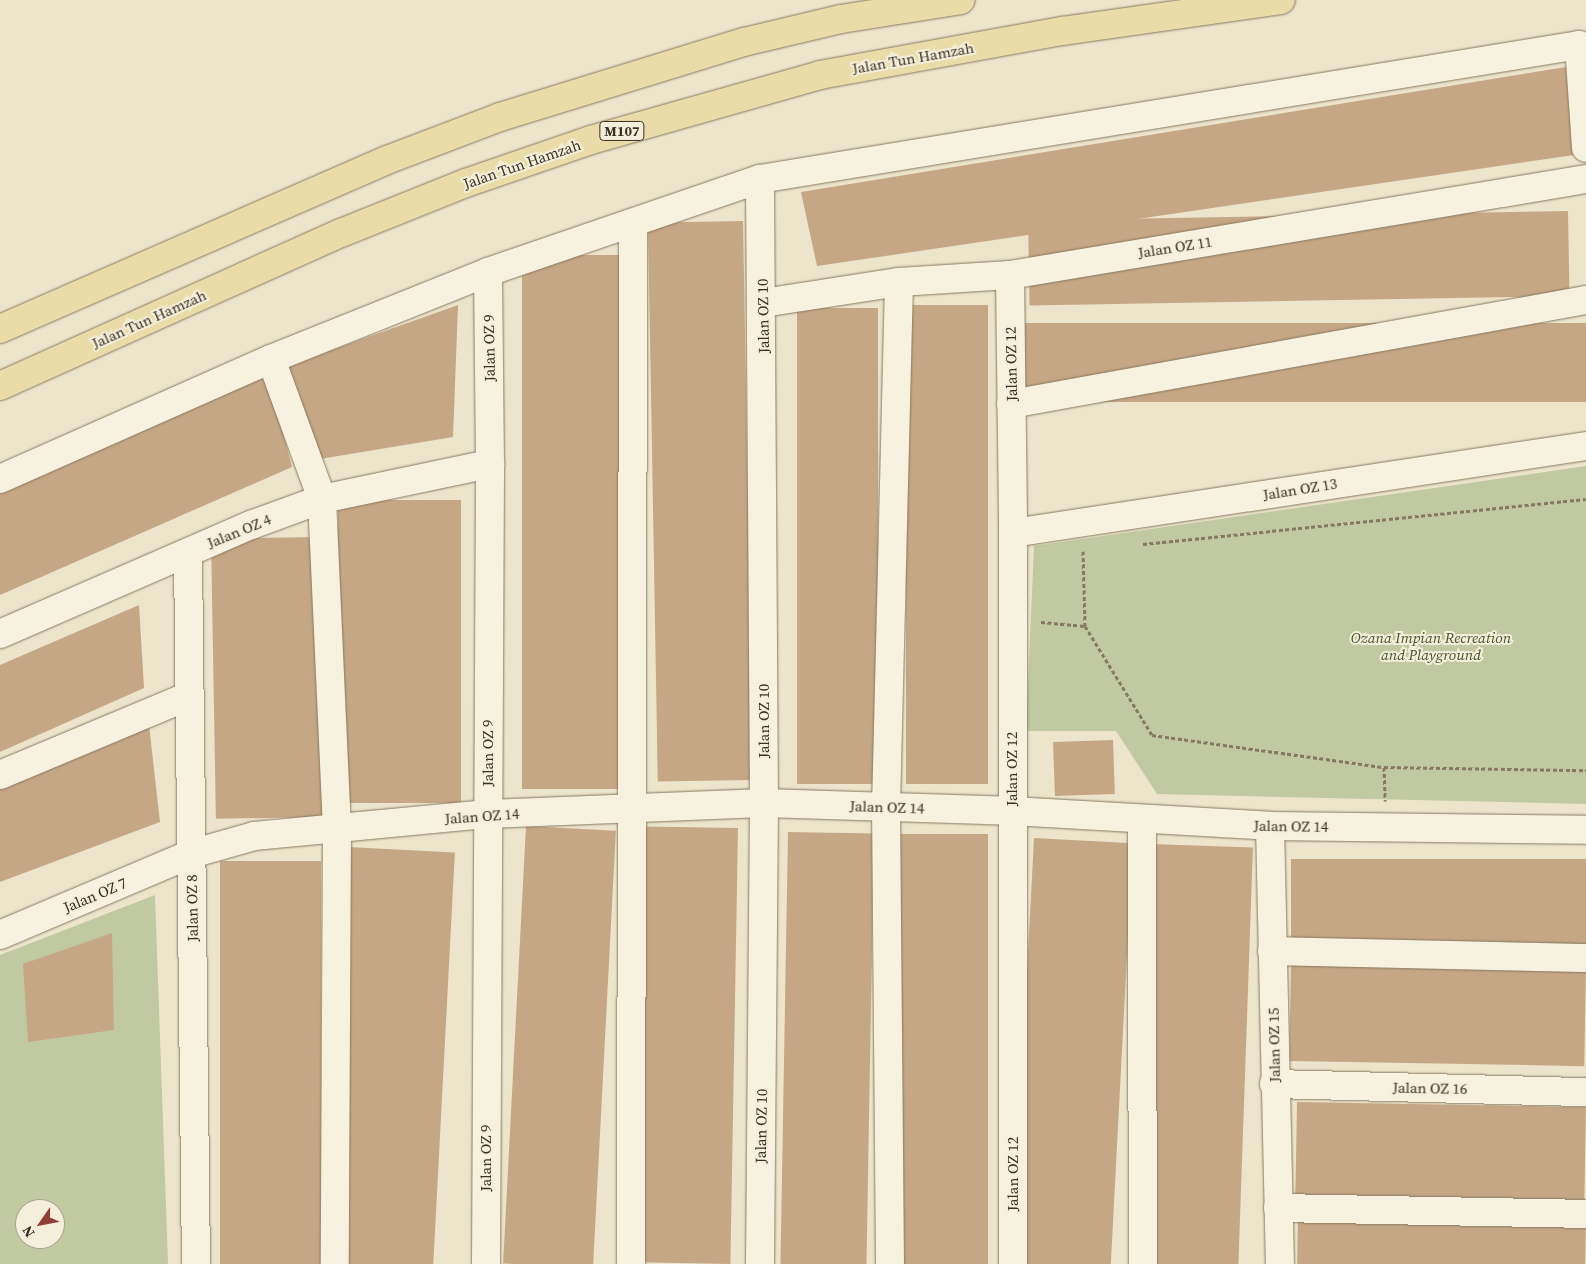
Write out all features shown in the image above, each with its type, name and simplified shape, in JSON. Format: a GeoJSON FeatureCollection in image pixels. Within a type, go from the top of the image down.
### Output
{"type":"FeatureCollection","features":[{"type":"Feature","properties":{"kind":"main road"},"geometry":{"type":"LineString","coordinates":[[0,329],[387,160],[500,117],[744,42],[841,19],[961,0]]}},
{"type":"Feature","properties":{"kind":"main road","name":"Jalan Tun Hamzah"},"geometry":{"type":"LineString","coordinates":[[0,386],[341,233],[466,183],[591,140],[820,75],[1063,31],[1281,0]]}},
{"type":"Feature","properties":{"kind":"street"},"geometry":{"type":"LineString","coordinates":[[0,479],[271,359],[488,272],[760,179],[1579,45],[1586,148]]}},
{"type":"Feature","properties":{"kind":"street","name":"Jalan OZ 10"},"geometry":{"type":"LineString","coordinates":[[760,179],[763,303],[764,803],[760,1264]]}},
{"type":"Feature","properties":{"kind":"street","name":"Jalan OZ 11"},"geometry":{"type":"LineString","coordinates":[[763,303],[899,282],[1010,275],[1586,179]]}},
{"type":"Feature","properties":{"kind":"street"},"geometry":{"type":"LineString","coordinates":[[631,1264],[634,808],[633,223]]}},
{"type":"Feature","properties":{"kind":"street","name":"Jalan OZ 9"},"geometry":{"type":"LineString","coordinates":[[486,1264],[490,464],[488,272]]}},
{"type":"Feature","properties":{"kind":"street","name":"Jalan OZ 12"},"geometry":{"type":"LineString","coordinates":[[1010,275],[1013,533],[1013,1264]]}},
{"type":"Feature","properties":{"kind":"street"},"geometry":{"type":"LineString","coordinates":[[890,1264],[886,807],[899,282]]}},
{"type":"Feature","properties":{"kind":"street"},"geometry":{"type":"LineString","coordinates":[[1012,404],[1586,300]]}},
{"type":"Feature","properties":{"kind":"street"},"geometry":{"type":"LineString","coordinates":[[271,359],[322,499],[336,828],[335,1264]]}},
{"type":"Feature","properties":{"kind":"street","name":"Jalan OZ 13"},"geometry":{"type":"LineString","coordinates":[[1013,533],[1586,446]]}},
{"type":"Feature","properties":{"kind":"street","name":"Jalan OZ 4"},"geometry":{"type":"LineString","coordinates":[[0,634],[188,553],[322,499],[490,464]]}},
{"type":"Feature","properties":{"kind":"street","name":"Jalan OZ 8"},"geometry":{"type":"LineString","coordinates":[[188,553],[196,1264]]}},
{"type":"Feature","properties":{"kind":"street"},"geometry":{"type":"LineString","coordinates":[[0,775],[189,696]]}},
{"type":"Feature","properties":{"kind":"street","name":"Jalan OZ 14"},"geometry":{"type":"LineString","coordinates":[[191,854],[254,836],[488,814],[764,803],[1012,811],[1270,826],[1586,830]]}},
{"type":"Feature","properties":{"kind":"street"},"geometry":{"type":"LineString","coordinates":[[1142,819],[1143,1264]]}},
{"type":"Feature","properties":{"kind":"street","name":"Jalan OZ 15"},"geometry":{"type":"LineString","coordinates":[[1270,826],[1274,1084],[1280,1264]]}},
{"type":"Feature","properties":{"kind":"street","name":"Jalan OZ 7"},"geometry":{"type":"LineString","coordinates":[[0,935],[191,854]]}},
{"type":"Feature","properties":{"kind":"street"},"geometry":{"type":"LineString","coordinates":[[1272,951],[1586,958]]}},
{"type":"Feature","properties":{"kind":"street","name":"Jalan OZ 16"},"geometry":{"type":"LineString","coordinates":[[1274,1084],[1586,1092]]}},
{"type":"Feature","properties":{"kind":"street"},"geometry":{"type":"LineString","coordinates":[[1278,1208],[1586,1214]]}},
{"type":"Feature","properties":{"kind":"path"},"geometry":{"type":"LineString","coordinates":[[1132,545],[1586,499]]}},
{"type":"Feature","properties":{"kind":"path"},"geometry":{"type":"LineString","coordinates":[[1093,549],[1083,550],[1085,626],[1152,735],[1384,767],[1586,770]]}},
{"type":"Feature","properties":{"kind":"path"},"geometry":{"type":"LineString","coordinates":[[1012,619],[1085,626]]}},
{"type":"Feature","properties":{"kind":"path"},"geometry":{"type":"LineString","coordinates":[[1384,767],[1385,827]]}},
{"type":"Feature","properties":{"kind":"green space","name":"Ozana Impian Recreation and Playground"},"geometry":{"type":"Polygon","coordinates":[[[1586,466],[1586,804],[1157,794],[1116,731],[1026,731],[1034,546],[1586,466]]]}},
{"type":"Feature","properties":{"kind":"green space"},"geometry":{"type":"Polygon","coordinates":[[[155,895],[168,1264],[0,1264],[0,955],[155,895]]]}},
{"type":"Feature","properties":{"kind":"building"},"geometry":{"type":"Polygon","coordinates":[[[1566,67],[1574,155],[817,266],[801,192],[1566,67]]]}},
{"type":"Feature","properties":{"kind":"building"},"geometry":{"type":"Polygon","coordinates":[[[1568,211],[1569,296],[1030,305],[1028,220],[1568,211]]]}},
{"type":"Feature","properties":{"kind":"building"},"geometry":{"type":"Polygon","coordinates":[[[743,221],[753,780],[658,782],[648,223],[743,221]]]}},
{"type":"Feature","properties":{"kind":"building"},"geometry":{"type":"Polygon","coordinates":[[[522,255],[619,255],[619,789],[522,789],[522,255]]]}},
{"type":"Feature","properties":{"kind":"building"},"geometry":{"type":"Polygon","coordinates":[[[458,305],[453,437],[314,460],[281,368],[458,305]]]}},
{"type":"Feature","properties":{"kind":"building"},"geometry":{"type":"Polygon","coordinates":[[[906,305],[988,305],[988,784],[906,784],[906,305]]]}},
{"type":"Feature","properties":{"kind":"building"},"geometry":{"type":"Polygon","coordinates":[[[797,308],[878,308],[878,784],[797,784],[797,308]]]}},
{"type":"Feature","properties":{"kind":"building"},"geometry":{"type":"Polygon","coordinates":[[[1025,323],[1586,323],[1586,402],[1025,402],[1025,323]]]}},
{"type":"Feature","properties":{"kind":"building"},"geometry":{"type":"Polygon","coordinates":[[[268,373],[292,467],[0,595],[0,494],[268,373]]]}},
{"type":"Feature","properties":{"kind":"building"},"geometry":{"type":"Polygon","coordinates":[[[338,500],[461,500],[461,803],[338,803],[338,500]]]}},
{"type":"Feature","properties":{"kind":"building"},"geometry":{"type":"Polygon","coordinates":[[[318,537],[323,817],[216,819],[211,539],[318,537]]]}},
{"type":"Feature","properties":{"kind":"building"},"geometry":{"type":"Polygon","coordinates":[[[139,605],[144,688],[0,752],[0,665],[139,605]]]}},
{"type":"Feature","properties":{"kind":"building"},"geometry":{"type":"Polygon","coordinates":[[[149,725],[160,822],[0,882],[0,788],[149,725]]]}},
{"type":"Feature","properties":{"kind":"building"},"geometry":{"type":"Polygon","coordinates":[[[1113,740],[1115,794],[1055,796],[1053,742],[1113,740]]]}},
{"type":"Feature","properties":{"kind":"building"},"geometry":{"type":"Polygon","coordinates":[[[526,826],[616,831],[593,1264],[503,1263],[526,826]]]}},
{"type":"Feature","properties":{"kind":"building"},"geometry":{"type":"Polygon","coordinates":[[[646,826],[738,828],[730,1264],[638,1262],[646,826]]]}},
{"type":"Feature","properties":{"kind":"building"},"geometry":{"type":"Polygon","coordinates":[[[788,832],[874,834],[866,1264],[780,1264],[788,832]]]}},
{"type":"Feature","properties":{"kind":"building"},"geometry":{"type":"Polygon","coordinates":[[[896,834],[988,834],[988,1264],[896,1264],[896,834]]]}},
{"type":"Feature","properties":{"kind":"building"},"geometry":{"type":"Polygon","coordinates":[[[1034,838],[1133,843],[1111,1264],[1012,1263],[1034,838]]]}},
{"type":"Feature","properties":{"kind":"building"},"geometry":{"type":"Polygon","coordinates":[[[1151,844],[1253,848],[1238,1264],[1136,1264],[1151,844]]]}},
{"type":"Feature","properties":{"kind":"building"},"geometry":{"type":"Polygon","coordinates":[[[348,847],[455,853],[433,1264],[326,1263],[348,847]]]}},
{"type":"Feature","properties":{"kind":"building"},"geometry":{"type":"Polygon","coordinates":[[[1291,859],[1586,859],[1586,944],[1291,944],[1291,859]]]}},
{"type":"Feature","properties":{"kind":"building"},"geometry":{"type":"Polygon","coordinates":[[[220,861],[321,861],[321,1264],[220,1264],[220,861]]]}},
{"type":"Feature","properties":{"kind":"building"},"geometry":{"type":"Polygon","coordinates":[[[112,933],[114,1030],[28,1042],[23,964],[112,933]]]}},
{"type":"Feature","properties":{"kind":"building"},"geometry":{"type":"Polygon","coordinates":[[[1291,962],[1586,967],[1584,1066],[1289,1061],[1291,962]]]}},
{"type":"Feature","properties":{"kind":"building"},"geometry":{"type":"Polygon","coordinates":[[[1297,1102],[1586,1107],[1584,1201],[1295,1196],[1297,1102]]]}},
{"type":"Feature","properties":{"kind":"building"},"geometry":{"type":"Polygon","coordinates":[[[1298,1215],[1586,1220],[1585,1264],[1297,1264],[1298,1215]]]}}]}
